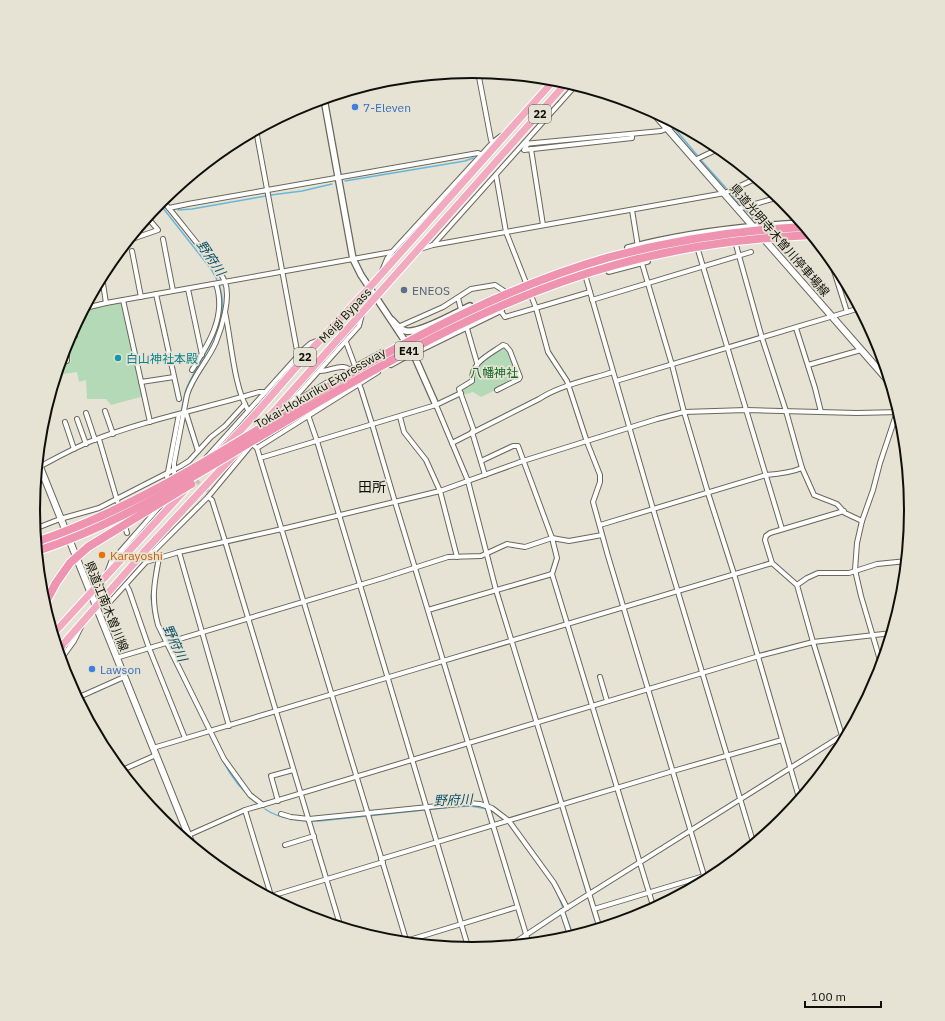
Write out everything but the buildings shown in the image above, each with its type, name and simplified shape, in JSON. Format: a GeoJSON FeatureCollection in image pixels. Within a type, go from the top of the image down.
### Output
{"type":"FeatureCollection","features":[{"type":"Feature","properties":{"kind":"highway","name":"Meigi Bypass"},"geometry":{"type":"LineString","coordinates":[[57,629],[251,419],[321,339],[370,288],[551,85]]}},
{"type":"Feature","properties":{"kind":"highway","name":"Meigi Bypass"},"geometry":{"type":"LineString","coordinates":[[62,646],[95,606],[362,313],[563,88]]}},
{"type":"Feature","properties":{"kind":"highway","name":"Tokai-Hokuriku Expressway"},"geometry":{"type":"LineString","coordinates":[[41,540],[103,515],[180,476],[387,353],[458,316],[511,292],[569,270],[652,247],[693,238],[800,227]]}},
{"type":"Feature","properties":{"kind":"highway","name":"Tokai-Hokuriku Expressway"},"geometry":{"type":"LineString","coordinates":[[42,548],[85,533],[127,513],[183,483],[373,371],[435,337],[501,306],[575,277],[655,254],[748,239],[806,234]]}},
{"type":"Feature","properties":{"kind":"highway"},"geometry":{"type":"LineString","coordinates":[[48,597],[56,583],[70,564],[88,547],[180,491],[271,430]]}},
{"type":"Feature","properties":{"kind":"highway"},"geometry":{"type":"LineString","coordinates":[[41,537],[103,515]]}},
{"type":"Feature","properties":{"kind":"main road","name":"県道光明寺木曽川停車場線"},"geometry":{"type":"LineString","coordinates":[[662,122],[883,375]]}},
{"type":"Feature","properties":{"kind":"main road","name":"県道江南木曽川線"},"geometry":{"type":"LineString","coordinates":[[42,474],[156,755],[184,833]]}},
{"type":"Feature","properties":{"kind":"street"},"geometry":{"type":"LineString","coordinates":[[479,78],[491,140],[493,142]]}},
{"type":"Feature","properties":{"kind":"street"},"geometry":{"type":"LineString","coordinates":[[433,245],[526,144],[572,90]]}},
{"type":"Feature","properties":{"kind":"street"},"geometry":{"type":"LineString","coordinates":[[325,104],[353,259],[361,275],[413,353],[468,481],[496,590],[598,924]]}},
{"type":"Feature","properties":{"kind":"street"},"geometry":{"type":"LineString","coordinates":[[526,144],[661,131],[672,127]]}},
{"type":"Feature","properties":{"kind":"street"},"geometry":{"type":"LineString","coordinates":[[380,275],[392,252],[493,142],[499,137],[507,134]]}},
{"type":"Feature","properties":{"kind":"street"},"geometry":{"type":"LineString","coordinates":[[526,144],[524,150],[632,138],[632,134]]}},
{"type":"Feature","properties":{"kind":"street"},"geometry":{"type":"LineString","coordinates":[[257,135],[298,356]]}},
{"type":"Feature","properties":{"kind":"street"},"geometry":{"type":"LineString","coordinates":[[532,149],[543,225]]}},
{"type":"Feature","properties":{"kind":"street"},"geometry":{"type":"LineString","coordinates":[[695,160],[713,151]]}},
{"type":"Feature","properties":{"kind":"street"},"geometry":{"type":"LineString","coordinates":[[169,208],[478,153],[482,155]]}},
{"type":"Feature","properties":{"kind":"street"},"geometry":{"type":"LineString","coordinates":[[496,175],[506,232],[536,308],[548,352],[567,381],[586,442],[600,475],[600,482],[593,502],[704,876]]}},
{"type":"Feature","properties":{"kind":"street"},"geometry":{"type":"LineString","coordinates":[[419,249],[433,245],[725,193],[752,180]]}},
{"type":"Feature","properties":{"kind":"street"},"geometry":{"type":"LineString","coordinates":[[738,209],[771,198]]}},
{"type":"Feature","properties":{"kind":"street"},"geometry":{"type":"LineString","coordinates":[[167,205],[214,265],[226,302],[216,342],[190,385],[167,477]]}},
{"type":"Feature","properties":{"kind":"street"},"geometry":{"type":"LineString","coordinates":[[632,210],[642,262],[672,364],[684,412],[759,656],[798,796]]}},
{"type":"Feature","properties":{"kind":"street"},"geometry":{"type":"LineString","coordinates":[[137,237],[158,230],[151,221]]}},
{"type":"Feature","properties":{"kind":"street"},"geometry":{"type":"LineString","coordinates":[[392,320],[398,327],[406,331],[419,330],[526,282],[581,262],[638,246],[694,234],[753,226],[796,223]]}},
{"type":"Feature","properties":{"kind":"street"},"geometry":{"type":"LineString","coordinates":[[163,239],[173,291]]}},
{"type":"Feature","properties":{"kind":"street"},"geometry":{"type":"LineString","coordinates":[[257,448],[359,384],[413,353],[500,310],[532,297],[586,278],[642,262],[698,250],[767,241],[810,239]]}},
{"type":"Feature","properties":{"kind":"street"},"geometry":{"type":"LineString","coordinates":[[736,245],[762,338],[786,411],[802,468],[814,495],[837,504],[844,511],[862,521]]}},
{"type":"Feature","properties":{"kind":"street"},"geometry":{"type":"LineString","coordinates":[[698,250],[782,529]]}},
{"type":"Feature","properties":{"kind":"street"},"geometry":{"type":"LineString","coordinates":[[132,251],[141,297]]}},
{"type":"Feature","properties":{"kind":"street"},"geometry":{"type":"LineString","coordinates":[[92,306],[392,252]]}},
{"type":"Feature","properties":{"kind":"street"},"geometry":{"type":"LineString","coordinates":[[592,300],[752,252]]}},
{"type":"Feature","properties":{"kind":"street"},"geometry":{"type":"LineString","coordinates":[[836,276],[847,312]]}},
{"type":"Feature","properties":{"kind":"street"},"geometry":{"type":"LineString","coordinates":[[586,278],[677,591],[753,840]]}},
{"type":"Feature","properties":{"kind":"street"},"geometry":{"type":"LineString","coordinates":[[192,370],[211,340],[218,315],[220,283]]}},
{"type":"Feature","properties":{"kind":"street"},"geometry":{"type":"LineString","coordinates":[[398,327],[443,307],[471,289],[495,285],[504,292]]}},
{"type":"Feature","properties":{"kind":"street"},"geometry":{"type":"LineString","coordinates":[[103,286],[106,303]]}},
{"type":"Feature","properties":{"kind":"street"},"geometry":{"type":"LineString","coordinates":[[188,289],[202,355]]}},
{"type":"Feature","properties":{"kind":"street"},"geometry":{"type":"LineString","coordinates":[[500,310],[505,317],[590,292]]}},
{"type":"Feature","properties":{"kind":"street"},"geometry":{"type":"LineString","coordinates":[[156,294],[178,399]]}},
{"type":"Feature","properties":{"kind":"street"},"geometry":{"type":"LineString","coordinates":[[458,298],[477,363]]}},
{"type":"Feature","properties":{"kind":"street"},"geometry":{"type":"LineString","coordinates":[[123,300],[150,422]]}},
{"type":"Feature","properties":{"kind":"street"},"geometry":{"type":"LineString","coordinates":[[225,310],[236,376],[242,397],[248,410]]}},
{"type":"Feature","properties":{"kind":"street"},"geometry":{"type":"LineString","coordinates":[[616,381],[855,310]]}},
{"type":"Feature","properties":{"kind":"street"},"geometry":{"type":"LineString","coordinates":[[144,553],[153,552],[210,494],[252,444],[299,397],[359,326],[362,313]]}},
{"type":"Feature","properties":{"kind":"street"},"geometry":{"type":"LineString","coordinates":[[796,328],[821,412]]}},
{"type":"Feature","properties":{"kind":"street"},"geometry":{"type":"LineString","coordinates":[[104,578],[111,562],[156,511],[298,356],[311,343],[321,339]]}},
{"type":"Feature","properties":{"kind":"street"},"geometry":{"type":"LineString","coordinates":[[299,397],[377,354],[406,341]]}},
{"type":"Feature","properties":{"kind":"street"},"geometry":{"type":"LineString","coordinates":[[346,342],[355,366]]}},
{"type":"Feature","properties":{"kind":"street"},"geometry":{"type":"LineString","coordinates":[[485,475],[473,431],[459,389],[472,381],[471,376],[477,363],[503,346],[506,346],[520,377],[519,379],[497,390]]}},
{"type":"Feature","properties":{"kind":"street"},"geometry":{"type":"LineString","coordinates":[[808,365],[861,350]]}},
{"type":"Feature","properties":{"kind":"street"},"geometry":{"type":"LineString","coordinates":[[320,371],[343,366],[350,369],[359,384],[527,939]]}},
{"type":"Feature","properties":{"kind":"street"},"geometry":{"type":"LineString","coordinates":[[452,443],[473,431],[539,400],[550,392],[568,385],[613,372]]}},
{"type":"Feature","properties":{"kind":"street"},"geometry":{"type":"LineString","coordinates":[[141,382],[174,377]]}},
{"type":"Feature","properties":{"kind":"street"},"geometry":{"type":"LineString","coordinates":[[43,463],[97,439],[150,422],[260,392],[265,392]]}},
{"type":"Feature","properties":{"kind":"street"},"geometry":{"type":"LineString","coordinates":[[260,458],[400,417],[436,405],[461,393]]}},
{"type":"Feature","properties":{"kind":"street"},"geometry":{"type":"LineString","coordinates":[[299,397],[309,415],[468,943]]}},
{"type":"Feature","properties":{"kind":"street"},"geometry":{"type":"LineString","coordinates":[[41,527],[60,519],[99,508],[169,472],[174,471],[189,461],[198,450],[225,426],[245,404]]}},
{"type":"Feature","properties":{"kind":"street"},"geometry":{"type":"LineString","coordinates":[[95,606],[109,603],[146,562],[179,552],[440,491],[523,461],[684,412],[746,410],[893,412]]}},
{"type":"Feature","properties":{"kind":"street"},"geometry":{"type":"LineString","coordinates":[[105,411],[113,434]]}},
{"type":"Feature","properties":{"kind":"street"},"geometry":{"type":"LineString","coordinates":[[86,413],[97,439],[127,533]]}},
{"type":"Feature","properties":{"kind":"street"},"geometry":{"type":"LineString","coordinates":[[182,414],[198,450]]}},
{"type":"Feature","properties":{"kind":"street"},"geometry":{"type":"LineString","coordinates":[[174,471],[182,414]]}},
{"type":"Feature","properties":{"kind":"street"},"geometry":{"type":"LineString","coordinates":[[400,417],[404,432],[426,460],[440,491],[456,557]]}},
{"type":"Feature","properties":{"kind":"street"},"geometry":{"type":"LineString","coordinates":[[78,420],[86,444]]}},
{"type":"Feature","properties":{"kind":"street"},"geometry":{"type":"LineString","coordinates":[[879,657],[855,570],[857,543],[862,521],[896,421]]}},
{"type":"Feature","properties":{"kind":"street"},"geometry":{"type":"LineString","coordinates":[[65,422],[74,449]]}},
{"type":"Feature","properties":{"kind":"street"},"geometry":{"type":"LineString","coordinates":[[252,444],[257,448],[405,937]]}},
{"type":"Feature","properties":{"kind":"street"},"geometry":{"type":"LineString","coordinates":[[481,461],[513,446],[518,446],[552,538],[557,558],[552,574],[652,903]]}},
{"type":"Feature","properties":{"kind":"street"},"geometry":{"type":"LineString","coordinates":[[181,466],[185,470]]}},
{"type":"Feature","properties":{"kind":"street"},"geometry":{"type":"LineString","coordinates":[[600,525],[766,475],[781,474],[802,468]]}},
{"type":"Feature","properties":{"kind":"street"},"geometry":{"type":"LineString","coordinates":[[210,494],[339,922]]}},
{"type":"Feature","properties":{"kind":"street"},"geometry":{"type":"LineString","coordinates":[[842,735],[797,585],[772,563],[765,540],[766,536],[782,529],[844,511]]}},
{"type":"Feature","properties":{"kind":"street"},"geometry":{"type":"LineString","coordinates":[[116,658],[448,557],[481,556],[507,544],[525,547],[552,538],[569,541],[602,535]]}},
{"type":"Feature","properties":{"kind":"street"},"geometry":{"type":"LineString","coordinates":[[179,552],[201,633],[229,726]]}},
{"type":"Feature","properties":{"kind":"street"},"geometry":{"type":"LineString","coordinates":[[160,558],[153,594],[158,625],[165,643],[208,732],[230,769],[250,795],[263,805]]}},
{"type":"Feature","properties":{"kind":"street"},"geometry":{"type":"LineString","coordinates":[[797,585],[818,573],[849,573],[877,564],[902,562]]}},
{"type":"Feature","properties":{"kind":"street"},"geometry":{"type":"LineString","coordinates":[[153,748],[443,660],[772,563]]}},
{"type":"Feature","properties":{"kind":"street"},"geometry":{"type":"LineString","coordinates":[[428,610],[552,574]]}},
{"type":"Feature","properties":{"kind":"street"},"geometry":{"type":"LineString","coordinates":[[126,585],[184,738]]}},
{"type":"Feature","properties":{"kind":"street"},"geometry":{"type":"LineString","coordinates":[[64,653],[74,641],[85,618]]}},
{"type":"Feature","properties":{"kind":"street"},"geometry":{"type":"LineString","coordinates":[[186,835],[246,810],[759,656],[813,642],[887,634]]}},
{"type":"Feature","properties":{"kind":"street"},"geometry":{"type":"LineString","coordinates":[[82,696],[124,677]]}},
{"type":"Feature","properties":{"kind":"street"},"geometry":{"type":"LineString","coordinates":[[600,677],[608,701]]}},
{"type":"Feature","properties":{"kind":"street"},"geometry":{"type":"LineString","coordinates":[[517,940],[564,909],[841,737]]}},
{"type":"Feature","properties":{"kind":"street"},"geometry":{"type":"LineString","coordinates":[[277,896],[437,842],[782,740]]}},
{"type":"Feature","properties":{"kind":"street"},"geometry":{"type":"LineString","coordinates":[[125,769],[156,755]]}},
{"type":"Feature","properties":{"kind":"street"},"geometry":{"type":"LineString","coordinates":[[278,801],[271,776],[294,770]]}},
{"type":"Feature","properties":{"kind":"street"},"geometry":{"type":"LineString","coordinates":[[280,814],[309,821],[427,809],[468,803],[498,811],[550,878],[564,909],[569,932]]}},
{"type":"Feature","properties":{"kind":"street"},"geometry":{"type":"LineString","coordinates":[[246,810],[269,892]]}},
{"type":"Feature","properties":{"kind":"street"},"geometry":{"type":"LineString","coordinates":[[285,846],[314,836]]}},
{"type":"Feature","properties":{"kind":"street"},"geometry":{"type":"LineString","coordinates":[[594,909],[703,876]]}},
{"type":"Feature","properties":{"kind":"street"},"geometry":{"type":"LineString","coordinates":[[416,939],[517,907]]}},
{"type":"Feature","properties":{"kind":"green space"},"geometry":{"type":"Polygon","coordinates":[[[120,300],[144,396],[111,405],[106,399],[87,399],[86,380],[79,382],[77,372],[62,374],[66,363],[71,362],[70,353],[91,307],[120,300]]]}},
{"type":"Feature","properties":{"kind":"green space","name":"八幡神社"},"geometry":{"type":"Polygon","coordinates":[[[503,345],[506,347],[519,379],[481,397],[473,392],[463,395],[459,389],[472,381],[477,363],[503,345]]]}},
{"type":"Feature","properties":{"kind":"waterway"},"geometry":{"type":"LineString","coordinates":[[675,129],[697,155]]}},
{"type":"Feature","properties":{"kind":"waterway"},"geometry":{"type":"LineString","coordinates":[[528,147],[548,145]]}},
{"type":"Feature","properties":{"kind":"waterway"},"geometry":{"type":"LineString","coordinates":[[345,181],[465,161],[473,158]]}},
{"type":"Feature","properties":{"kind":"waterway"},"geometry":{"type":"LineString","coordinates":[[700,159],[726,188]]}},
{"type":"Feature","properties":{"kind":"waterway"},"geometry":{"type":"LineString","coordinates":[[271,195],[302,191],[332,184]]}},
{"type":"Feature","properties":{"kind":"waterway"},"geometry":{"type":"LineString","coordinates":[[730,193],[741,206]]}},
{"type":"Feature","properties":{"kind":"waterway"},"geometry":{"type":"LineString","coordinates":[[178,210],[192,209],[266,196]]}},
{"type":"Feature","properties":{"kind":"waterway"},"geometry":{"type":"LineString","coordinates":[[744,208],[753,218]]}},
{"type":"Feature","properties":{"kind":"waterway","name":"野府川"},"geometry":{"type":"LineString","coordinates":[[163,209],[211,269],[219,285],[222,301],[221,316],[217,330],[187,387],[180,420]]}},
{"type":"Feature","properties":{"kind":"waterway","name":"野府川"},"geometry":{"type":"LineString","coordinates":[[154,577],[155,565]]}},
{"type":"Feature","properties":{"kind":"waterway","name":"野府川"},"geometry":{"type":"LineString","coordinates":[[152,591],[151,597],[154,617]]}},
{"type":"Feature","properties":{"kind":"waterway","name":"野府川"},"geometry":{"type":"LineString","coordinates":[[159,632],[215,745]]}},
{"type":"Feature","properties":{"kind":"waterway","name":"野府川"},"geometry":{"type":"LineString","coordinates":[[222,759],[237,783],[257,803]]}},
{"type":"Feature","properties":{"kind":"waterway","name":"野府川"},"geometry":{"type":"LineString","coordinates":[[265,809],[284,818],[319,821],[453,807],[471,806],[487,809]]}},
{"type":"Feature","properties":{"kind":"waterway","name":"野府川"},"geometry":{"type":"LineString","coordinates":[[557,892],[572,931]]}},
{"type":"Feature","properties":{"kind":"tunnel"},"geometry":{"type":"LineString","coordinates":[[192,477],[209,492]]}},
{"type":"Feature","properties":{"kind":"place","name":"7-Eleven"},"geometry":{"type":"Point","coordinates":[355,107]}},
{"type":"Feature","properties":{"kind":"place","name":"ENEOS"},"geometry":{"type":"Point","coordinates":[404,290]}},
{"type":"Feature","properties":{"kind":"place","name":"白山神社本殿"},"geometry":{"type":"Point","coordinates":[118,358]}},
{"type":"Feature","properties":{"kind":"place","name":"Karayoshi"},"geometry":{"type":"Point","coordinates":[102,555]}},
{"type":"Feature","properties":{"kind":"place","name":"Lawson"},"geometry":{"type":"Point","coordinates":[92,669]}},
{"type":"Feature","properties":{"kind":"district","name":"田所"},"geometry":{"type":"Point","coordinates":[372,487]}}]}
